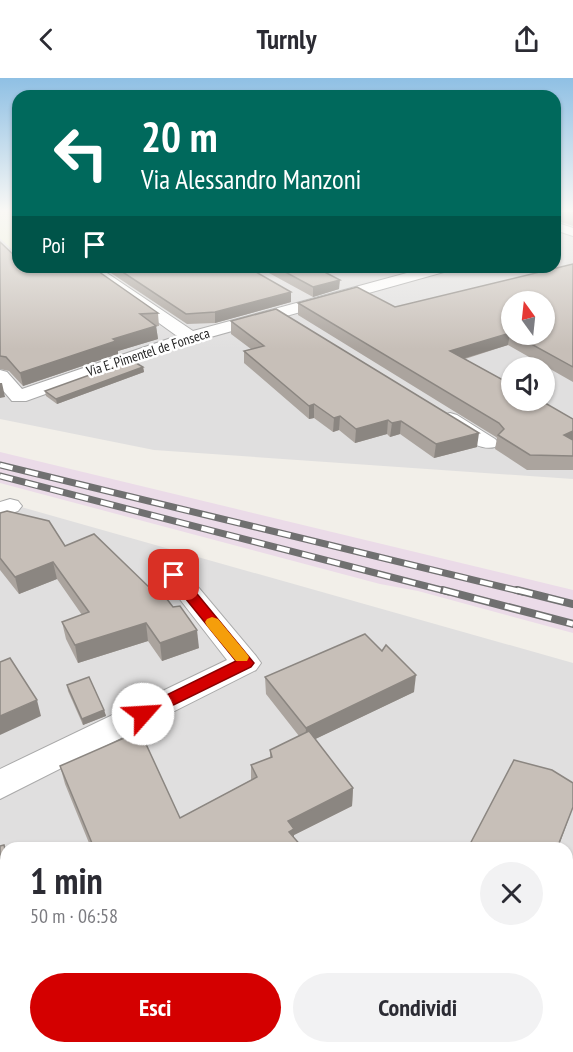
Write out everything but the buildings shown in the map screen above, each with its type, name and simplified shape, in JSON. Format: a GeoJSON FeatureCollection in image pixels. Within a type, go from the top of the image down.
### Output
{"type":"FeatureCollection","features":[{"type":"Feature","properties":{"kind":"street"},"geometry":{"type":"LineString","coordinates":[[97,273],[190,337]]}},
{"type":"Feature","properties":{"kind":"street","name":"Via E. Pimentel de Fonseca"},"geometry":{"type":"LineString","coordinates":[[0,376],[19,397],[190,337],[424,273]]}},
{"type":"Feature","properties":{"kind":"street"},"geometry":{"type":"LineString","coordinates":[[292,293],[311,304]]}},
{"type":"Feature","properties":{"kind":"street"},"geometry":{"type":"LineString","coordinates":[[279,313],[299,325]]}},
{"type":"Feature","properties":{"kind":"street"},"geometry":{"type":"LineString","coordinates":[[438,412],[488,443]]}},
{"type":"Feature","properties":{"kind":"street"},"geometry":{"type":"LineString","coordinates":[[0,785],[246,663],[174,575]]}},
{"type":"Feature","properties":{"kind":"shaded area"},"geometry":{"type":"Polygon","coordinates":[[[0,257],[12,257],[12,273],[561,273],[561,257],[573,257],[573,479],[154,450],[0,419],[0,257]]]}},
{"type":"Feature","properties":{"kind":"shaded area"},"geometry":{"type":"Polygon","coordinates":[[[0,452],[573,590],[573,633],[0,483],[0,452]]]}},
{"type":"Feature","properties":{"kind":"shaded area"},"geometry":{"type":"Polygon","coordinates":[[[0,501],[573,663],[573,842],[0,842],[0,501]]]}},
{"type":"Feature","properties":{"kind":"railway"},"geometry":{"type":"LineString","coordinates":[[0,465],[523,592]]}},
{"type":"Feature","properties":{"kind":"railway"},"geometry":{"type":"LineString","coordinates":[[0,476],[449,592]]}},
{"type":"Feature","properties":{"kind":"railway"},"geometry":{"type":"LineString","coordinates":[[443,590],[573,624]]}},
{"type":"Feature","properties":{"kind":"railway"},"geometry":{"type":"LineString","coordinates":[[517,590],[573,604]]}},
{"type":"Feature","properties":{"kind":"slow traffic"},"geometry":{"type":"LineString","coordinates":[[212,622],[241,657]]}},
{"type":"Feature","properties":{"kind":"route"},"geometry":{"type":"LineString","coordinates":[[143,714],[246,663],[174,575]]}}]}
